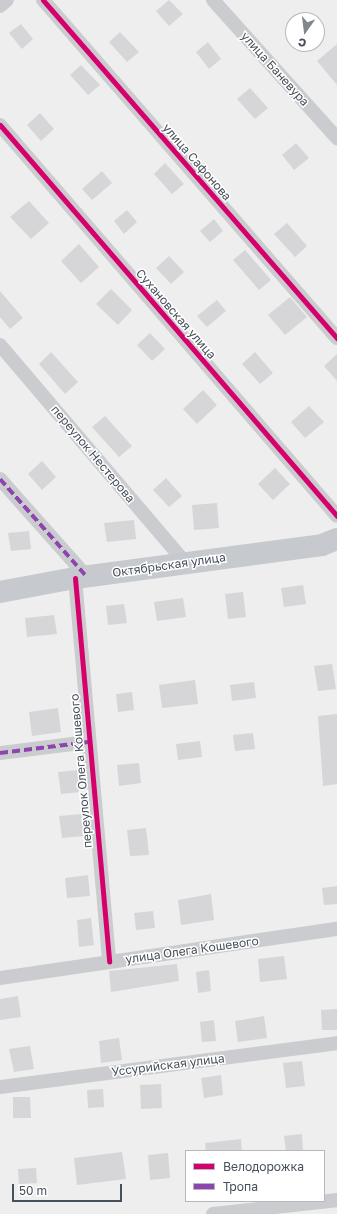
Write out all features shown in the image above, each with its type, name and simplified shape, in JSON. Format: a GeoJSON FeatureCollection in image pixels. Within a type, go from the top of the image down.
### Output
{"type":"FeatureCollection","features":[{"type":"Feature","properties":{"kind":"main road","name":"Октябрьская улица"},"geometry":{"type":"LineString","coordinates":[[0,592],[81,577],[336,543]]}},
{"type":"Feature","properties":{"kind":"street"},"geometry":{"type":"LineString","coordinates":[[0,6],[7,0]]}},
{"type":"Feature","properties":{"kind":"street","name":"улица Сафонова"},"geometry":{"type":"LineString","coordinates":[[43,0],[337,338]]}},
{"type":"Feature","properties":{"kind":"street","name":"улица Баневура"},"geometry":{"type":"LineString","coordinates":[[213,0],[337,138]]}},
{"type":"Feature","properties":{"kind":"street","name":"Сухановская улица"},"geometry":{"type":"LineString","coordinates":[[0,125],[337,516]]}},
{"type":"Feature","properties":{"kind":"street","name":"переулок Нестерова"},"geometry":{"type":"LineString","coordinates":[[0,345],[185,562]]}},
{"type":"Feature","properties":{"kind":"street"},"geometry":{"type":"LineString","coordinates":[[0,479],[81,577]]}},
{"type":"Feature","properties":{"kind":"street","name":"переулок Олега Кошевого"},"geometry":{"type":"LineString","coordinates":[[81,577],[88,742],[109,961]]}},
{"type":"Feature","properties":{"kind":"street"},"geometry":{"type":"LineString","coordinates":[[0,753],[88,742]]}},
{"type":"Feature","properties":{"kind":"street","name":"улица Олега Кошевого"},"geometry":{"type":"LineString","coordinates":[[0,978],[337,929]]}},
{"type":"Feature","properties":{"kind":"street","name":"Уссурийская улица"},"geometry":{"type":"LineString","coordinates":[[0,1087],[337,1043]]}},
{"type":"Feature","properties":{"kind":"street"},"geometry":{"type":"LineString","coordinates":[[325,1201],[337,1200]]}},
{"type":"Feature","properties":{"kind":"street"},"geometry":{"type":"LineString","coordinates":[[213,1214],[319,1202]]}},
{"type":"Feature","properties":{"kind":"building"},"geometry":{"type":"Polygon","coordinates":[[[169,0],[183,14],[169,26],[156,11],[169,0]]]}},
{"type":"Feature","properties":{"kind":"building"},"geometry":{"type":"Polygon","coordinates":[[[21,24],[33,39],[22,49],[9,33],[21,24]]]}},
{"type":"Feature","properties":{"kind":"building"},"geometry":{"type":"Polygon","coordinates":[[[120,32],[139,52],[127,62],[109,42],[120,32]]]}},
{"type":"Feature","properties":{"kind":"building"},"geometry":{"type":"Polygon","coordinates":[[[208,42],[221,59],[209,69],[196,52],[208,42]]]}},
{"type":"Feature","properties":{"kind":"building"},"geometry":{"type":"Polygon","coordinates":[[[337,44],[337,85],[317,61],[337,44]]]}},
{"type":"Feature","properties":{"kind":"building"},"geometry":{"type":"Polygon","coordinates":[[[81,65],[100,85],[88,95],[70,75],[81,65]]]}},
{"type":"Feature","properties":{"kind":"building"},"geometry":{"type":"Polygon","coordinates":[[[250,88],[268,108],[255,119],[237,99],[250,88]]]}},
{"type":"Feature","properties":{"kind":"building"},"geometry":{"type":"Polygon","coordinates":[[[40,113],[54,129],[41,141],[27,125],[40,113]]]}},
{"type":"Feature","properties":{"kind":"building"},"geometry":{"type":"Polygon","coordinates":[[[296,143],[309,158],[294,170],[282,155],[296,143]]]}},
{"type":"Feature","properties":{"kind":"building"},"geometry":{"type":"Polygon","coordinates":[[[165,163],[184,184],[172,194],[154,174],[165,163]]]}},
{"type":"Feature","properties":{"kind":"building"},"geometry":{"type":"Polygon","coordinates":[[[102,171],[112,183],[92,200],[82,189],[102,171]]]}},
{"type":"Feature","properties":{"kind":"building"},"geometry":{"type":"Polygon","coordinates":[[[29,201],[49,223],[31,239],[10,217],[29,201]]]}},
{"type":"Feature","properties":{"kind":"building"},"geometry":{"type":"Polygon","coordinates":[[[127,210],[137,222],[124,234],[114,221],[127,210]]]}},
{"type":"Feature","properties":{"kind":"building"},"geometry":{"type":"Polygon","coordinates":[[[214,219],[223,231],[210,242],[200,231],[214,219]]]}},
{"type":"Feature","properties":{"kind":"building"},"geometry":{"type":"Polygon","coordinates":[[[287,223],[307,246],[295,257],[274,234],[287,223]]]}},
{"type":"Feature","properties":{"kind":"building"},"geometry":{"type":"Polygon","coordinates":[[[79,244],[99,267],[81,283],[61,261],[79,244]]]}},
{"type":"Feature","properties":{"kind":"building"},"geometry":{"type":"Polygon","coordinates":[[[245,250],[271,280],[259,290],[233,260],[245,250]]]}},
{"type":"Feature","properties":{"kind":"building"},"geometry":{"type":"Polygon","coordinates":[[[169,256],[184,272],[171,284],[156,268],[169,256]]]}},
{"type":"Feature","properties":{"kind":"building"},"geometry":{"type":"Polygon","coordinates":[[[111,289],[132,310],[118,325],[96,304],[111,289]]]}},
{"type":"Feature","properties":{"kind":"building"},"geometry":{"type":"Polygon","coordinates":[[[0,291],[23,318],[10,329],[0,317],[0,291]]]}},
{"type":"Feature","properties":{"kind":"building"},"geometry":{"type":"Polygon","coordinates":[[[290,297],[307,317],[285,335],[268,315],[290,297]]]}},
{"type":"Feature","properties":{"kind":"building"},"geometry":{"type":"Polygon","coordinates":[[[217,300],[226,311],[207,327],[197,316],[217,300]]]}},
{"type":"Feature","properties":{"kind":"building"},"geometry":{"type":"Polygon","coordinates":[[[150,333],[165,349],[152,361],[137,345],[150,333]]]}},
{"type":"Feature","properties":{"kind":"building"},"geometry":{"type":"Polygon","coordinates":[[[51,352],[78,382],[65,394],[39,364],[51,352]]]}},
{"type":"Feature","properties":{"kind":"building"},"geometry":{"type":"Polygon","coordinates":[[[255,352],[273,373],[260,384],[242,364],[255,352]]]}},
{"type":"Feature","properties":{"kind":"building"},"geometry":{"type":"Polygon","coordinates":[[[337,354],[337,381],[324,366],[337,354]]]}},
{"type":"Feature","properties":{"kind":"building"},"geometry":{"type":"Polygon","coordinates":[[[203,390],[217,405],[197,424],[183,409],[203,390]]]}},
{"type":"Feature","properties":{"kind":"building"},"geometry":{"type":"Polygon","coordinates":[[[309,406],[324,422],[305,438],[291,422],[309,406]]]}},
{"type":"Feature","properties":{"kind":"building"},"geometry":{"type":"Polygon","coordinates":[[[105,416],[132,446],[119,457],[92,427],[105,416]]]}},
{"type":"Feature","properties":{"kind":"building"},"geometry":{"type":"Polygon","coordinates":[[[42,461],[56,477],[42,490],[28,474],[42,461]]]}},
{"type":"Feature","properties":{"kind":"building"},"geometry":{"type":"Polygon","coordinates":[[[275,468],[290,484],[273,500],[258,484],[275,468]]]}},
{"type":"Feature","properties":{"kind":"building"},"geometry":{"type":"Polygon","coordinates":[[[166,478],[182,496],[169,507],[153,490],[166,478]]]}},
{"type":"Feature","properties":{"kind":"building"},"geometry":{"type":"Polygon","coordinates":[[[217,503],[219,528],[194,530],[192,505],[217,503]]]}},
{"type":"Feature","properties":{"kind":"building"},"geometry":{"type":"Polygon","coordinates":[[[134,520],[136,539],[107,542],[104,523],[134,520]]]}},
{"type":"Feature","properties":{"kind":"building"},"geometry":{"type":"Polygon","coordinates":[[[29,531],[31,549],[11,551],[8,533],[29,531]]]}},
{"type":"Feature","properties":{"kind":"building"},"geometry":{"type":"Polygon","coordinates":[[[303,585],[306,604],[284,607],[281,588],[303,585]]]}},
{"type":"Feature","properties":{"kind":"building"},"geometry":{"type":"Polygon","coordinates":[[[243,592],[246,617],[228,619],[225,594],[243,592]]]}},
{"type":"Feature","properties":{"kind":"building"},"geometry":{"type":"Polygon","coordinates":[[[183,598],[186,617],[157,621],[154,602],[183,598]]]}},
{"type":"Feature","properties":{"kind":"building"},"geometry":{"type":"Polygon","coordinates":[[[124,604],[127,623],[108,625],[106,606],[124,604]]]}},
{"type":"Feature","properties":{"kind":"building"},"geometry":{"type":"Polygon","coordinates":[[[54,615],[57,634],[27,637],[25,618],[54,615]]]}},
{"type":"Feature","properties":{"kind":"building"},"geometry":{"type":"Polygon","coordinates":[[[332,664],[336,689],[318,691],[314,666],[332,664]]]}},
{"type":"Feature","properties":{"kind":"building"},"geometry":{"type":"Polygon","coordinates":[[[195,680],[198,704],[162,708],[159,685],[195,680]]]}},
{"type":"Feature","properties":{"kind":"building"},"geometry":{"type":"Polygon","coordinates":[[[254,682],[256,698],[232,701],[230,685],[254,682]]]}},
{"type":"Feature","properties":{"kind":"building"},"geometry":{"type":"Polygon","coordinates":[[[132,692],[134,710],[118,712],[116,694],[132,692]]]}},
{"type":"Feature","properties":{"kind":"building"},"geometry":{"type":"Polygon","coordinates":[[[58,708],[61,732],[32,736],[29,712],[58,708]]]}},
{"type":"Feature","properties":{"kind":"building"},"geometry":{"type":"Polygon","coordinates":[[[337,714],[337,784],[323,786],[318,716],[337,714]]]}},
{"type":"Feature","properties":{"kind":"building"},"geometry":{"type":"Polygon","coordinates":[[[253,733],[255,749],[235,751],[233,735],[253,733]]]}},
{"type":"Feature","properties":{"kind":"building"},"geometry":{"type":"Polygon","coordinates":[[[200,741],[202,757],[178,760],[176,744],[200,741]]]}},
{"type":"Feature","properties":{"kind":"building"},"geometry":{"type":"Polygon","coordinates":[[[139,763],[141,783],[119,786],[117,765],[139,763]]]}},
{"type":"Feature","properties":{"kind":"building"},"geometry":{"type":"Polygon","coordinates":[[[78,770],[81,792],[61,794],[58,772],[78,770]]]}},
{"type":"Feature","properties":{"kind":"building"},"geometry":{"type":"Polygon","coordinates":[[[82,814],[84,836],[62,838],[59,816],[82,814]]]}},
{"type":"Feature","properties":{"kind":"building"},"geometry":{"type":"Polygon","coordinates":[[[146,828],[149,855],[130,856],[127,830],[146,828]]]}},
{"type":"Feature","properties":{"kind":"building"},"geometry":{"type":"Polygon","coordinates":[[[88,875],[90,896],[67,898],[65,878],[88,875]]]}},
{"type":"Feature","properties":{"kind":"building"},"geometry":{"type":"Polygon","coordinates":[[[337,886],[337,904],[324,905],[322,888],[337,886]]]}},
{"type":"Feature","properties":{"kind":"building"},"geometry":{"type":"Polygon","coordinates":[[[211,894],[214,920],[181,925],[178,900],[211,894]]]}},
{"type":"Feature","properties":{"kind":"building"},"geometry":{"type":"Polygon","coordinates":[[[153,911],[155,928],[136,930],[134,913],[153,911]]]}},
{"type":"Feature","properties":{"kind":"building"},"geometry":{"type":"Polygon","coordinates":[[[91,918],[94,945],[79,947],[77,920],[91,918]]]}},
{"type":"Feature","properties":{"kind":"building"},"geometry":{"type":"Polygon","coordinates":[[[284,956],[287,979],[260,982],[258,959],[284,956]]]}},
{"type":"Feature","properties":{"kind":"building"},"geometry":{"type":"Polygon","coordinates":[[[177,964],[179,981],[111,992],[109,971],[177,964]]]}},
{"type":"Feature","properties":{"kind":"building"},"geometry":{"type":"Polygon","coordinates":[[[209,970],[211,991],[198,993],[196,972],[209,970]]]}},
{"type":"Feature","properties":{"kind":"building"},"geometry":{"type":"Polygon","coordinates":[[[18,996],[21,1017],[0,1020],[0,999],[18,996]]]}},
{"type":"Feature","properties":{"kind":"building"},"geometry":{"type":"Polygon","coordinates":[[[337,1009],[337,1030],[322,1030],[321,1010],[337,1009]]]}},
{"type":"Feature","properties":{"kind":"building"},"geometry":{"type":"Polygon","coordinates":[[[264,1016],[267,1038],[238,1042],[235,1021],[264,1016]]]}},
{"type":"Feature","properties":{"kind":"building"},"geometry":{"type":"Polygon","coordinates":[[[214,1020],[216,1041],[202,1042],[200,1022],[214,1020]]]}},
{"type":"Feature","properties":{"kind":"building"},"geometry":{"type":"Polygon","coordinates":[[[119,1038],[122,1060],[101,1063],[99,1041],[119,1038]]]}},
{"type":"Feature","properties":{"kind":"building"},"geometry":{"type":"Polygon","coordinates":[[[30,1046],[34,1069],[14,1072],[9,1049],[30,1046]]]}},
{"type":"Feature","properties":{"kind":"building"},"geometry":{"type":"Polygon","coordinates":[[[302,1061],[305,1086],[286,1088],[283,1063],[302,1061]]]}},
{"type":"Feature","properties":{"kind":"building"},"geometry":{"type":"Polygon","coordinates":[[[221,1075],[223,1095],[204,1098],[201,1078],[221,1075]]]}},
{"type":"Feature","properties":{"kind":"building"},"geometry":{"type":"Polygon","coordinates":[[[161,1084],[162,1108],[141,1109],[140,1085],[161,1084]]]}},
{"type":"Feature","properties":{"kind":"building"},"geometry":{"type":"Polygon","coordinates":[[[103,1089],[104,1107],[88,1108],[87,1090],[103,1089]]]}},
{"type":"Feature","properties":{"kind":"building"},"geometry":{"type":"Polygon","coordinates":[[[13,1097],[30,1097],[31,1118],[13,1118],[13,1097]]]}},
{"type":"Feature","properties":{"kind":"building"},"geometry":{"type":"Polygon","coordinates":[[[302,1134],[303,1150],[286,1150],[284,1136],[302,1134]]]}},
{"type":"Feature","properties":{"kind":"building"},"geometry":{"type":"Polygon","coordinates":[[[241,1139],[242,1150],[206,1150],[205,1143],[241,1139]]]}},
{"type":"Feature","properties":{"kind":"building"},"geometry":{"type":"Polygon","coordinates":[[[122,1152],[126,1179],[77,1185],[74,1158],[122,1152]]]}},
{"type":"Feature","properties":{"kind":"building"},"geometry":{"type":"Polygon","coordinates":[[[168,1153],[170,1178],[150,1180],[148,1155],[168,1153]]]}},
{"type":"Feature","properties":{"kind":"building"},"geometry":{"type":"Polygon","coordinates":[[[36,1168],[37,1183],[19,1184],[18,1169],[36,1168]]]}},
{"type":"Feature","properties":{"kind":"marked path"},"geometry":{"type":"LineString","coordinates":[[0,479],[87,577]]}},
{"type":"Feature","properties":{"kind":"marked path"},"geometry":{"type":"LineString","coordinates":[[0,753],[88,742]]}},
{"type":"Feature","properties":{"kind":"cycle path"},"geometry":{"type":"LineString","coordinates":[[43,0],[337,338]]}},
{"type":"Feature","properties":{"kind":"cycle path"},"geometry":{"type":"LineString","coordinates":[[0,125],[337,516]]}},
{"type":"Feature","properties":{"kind":"cycle path"},"geometry":{"type":"LineString","coordinates":[[75,578],[109,961]]}}]}
